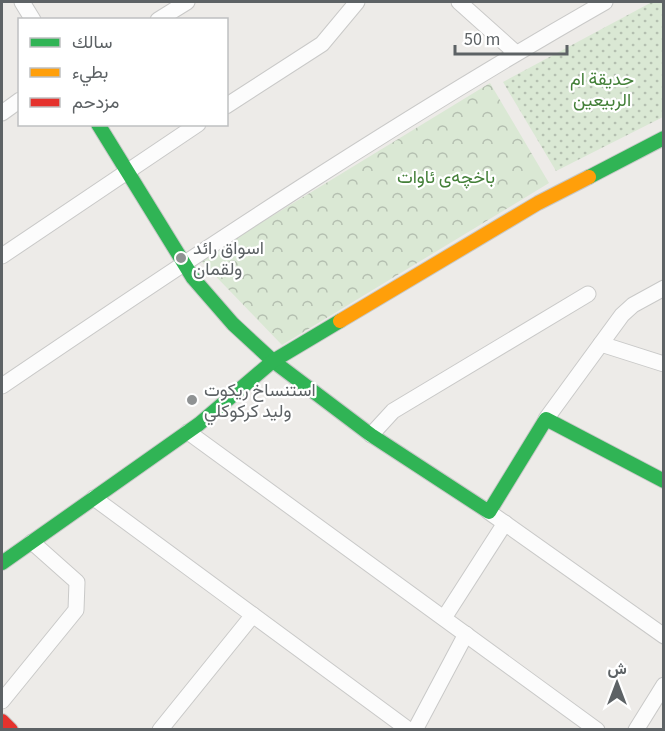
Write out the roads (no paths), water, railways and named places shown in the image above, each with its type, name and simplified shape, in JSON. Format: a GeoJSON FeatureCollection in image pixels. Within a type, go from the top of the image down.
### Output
{"type":"FeatureCollection","features":[{"type":"Feature","properties":{"kind":"street"},"geometry":{"type":"LineString","coordinates":[[22,2],[32,18]]}},
{"type":"Feature","properties":{"kind":"street"},"geometry":{"type":"LineString","coordinates":[[161,18],[187,2]]}},
{"type":"Feature","properties":{"kind":"street"},"geometry":{"type":"LineString","coordinates":[[228,105],[322,44],[357,2]]}},
{"type":"Feature","properties":{"kind":"street"},"geometry":{"type":"LineString","coordinates":[[459,2],[516,53]]}},
{"type":"Feature","properties":{"kind":"street"},"geometry":{"type":"LineString","coordinates":[[2,386],[183,262],[516,53],[605,2]]}},
{"type":"Feature","properties":{"kind":"street"},"geometry":{"type":"LineString","coordinates":[[2,113],[18,101]]}},
{"type":"Feature","properties":{"kind":"street"},"geometry":{"type":"LineString","coordinates":[[99,126],[193,278],[233,324],[273,361],[371,435],[505,523],[663,636]]}},
{"type":"Feature","properties":{"kind":"street"},"geometry":{"type":"LineString","coordinates":[[2,256],[195,126]]}},
{"type":"Feature","properties":{"kind":"street"},"geometry":{"type":"LineString","coordinates":[[2,563],[188,432],[273,361],[538,203],[663,138]]}},
{"type":"Feature","properties":{"kind":"street"},"geometry":{"type":"LineString","coordinates":[[489,512],[546,419],[622,315],[633,304],[663,288]]}},
{"type":"Feature","properties":{"kind":"street"},"geometry":{"type":"LineString","coordinates":[[371,435],[393,411],[588,294]]}},
{"type":"Feature","properties":{"kind":"street"},"geometry":{"type":"LineString","coordinates":[[600,344],[663,364]]}},
{"type":"Feature","properties":{"kind":"street"},"geometry":{"type":"LineString","coordinates":[[546,419],[663,481]]}},
{"type":"Feature","properties":{"kind":"street"},"geometry":{"type":"LineString","coordinates":[[188,432],[597,729]]}},
{"type":"Feature","properties":{"kind":"street"},"geometry":{"type":"LineString","coordinates":[[94,498],[409,729]]}},
{"type":"Feature","properties":{"kind":"street"},"geometry":{"type":"LineString","coordinates":[[444,618],[505,523]]}},
{"type":"Feature","properties":{"kind":"street"},"geometry":{"type":"LineString","coordinates":[[2,700],[76,610],[77,582],[32,542]]}},
{"type":"Feature","properties":{"kind":"street"},"geometry":{"type":"LineString","coordinates":[[160,729],[253,615]]}},
{"type":"Feature","properties":{"kind":"street"},"geometry":{"type":"LineString","coordinates":[[415,729],[466,634]]}},
{"type":"Feature","properties":{"kind":"street"},"geometry":{"type":"LineString","coordinates":[[636,729],[663,685]]}},
{"type":"Feature","properties":{"kind":"street"},"geometry":{"type":"LineString","coordinates":[[2,721],[11,729]]}},
{"type":"Feature","properties":{"kind":"place","name":"اسواق رائد ولقمان"},"geometry":{"type":"Point","coordinates":[181,258]}},
{"type":"Feature","properties":{"kind":"place","name":"استنساخ ريكوت وليد كركوكلي"},"geometry":{"type":"Point","coordinates":[192,400]}},
{"type":"Feature","properties":{"kind":"park label","name":"حديقة ام الربيعين"},"geometry":{"type":"Point","coordinates":[602,89]}},
{"type":"Feature","properties":{"kind":"park label","name":"باخچەی ئاوات"},"geometry":{"type":"Point","coordinates":[446,177]}}]}
